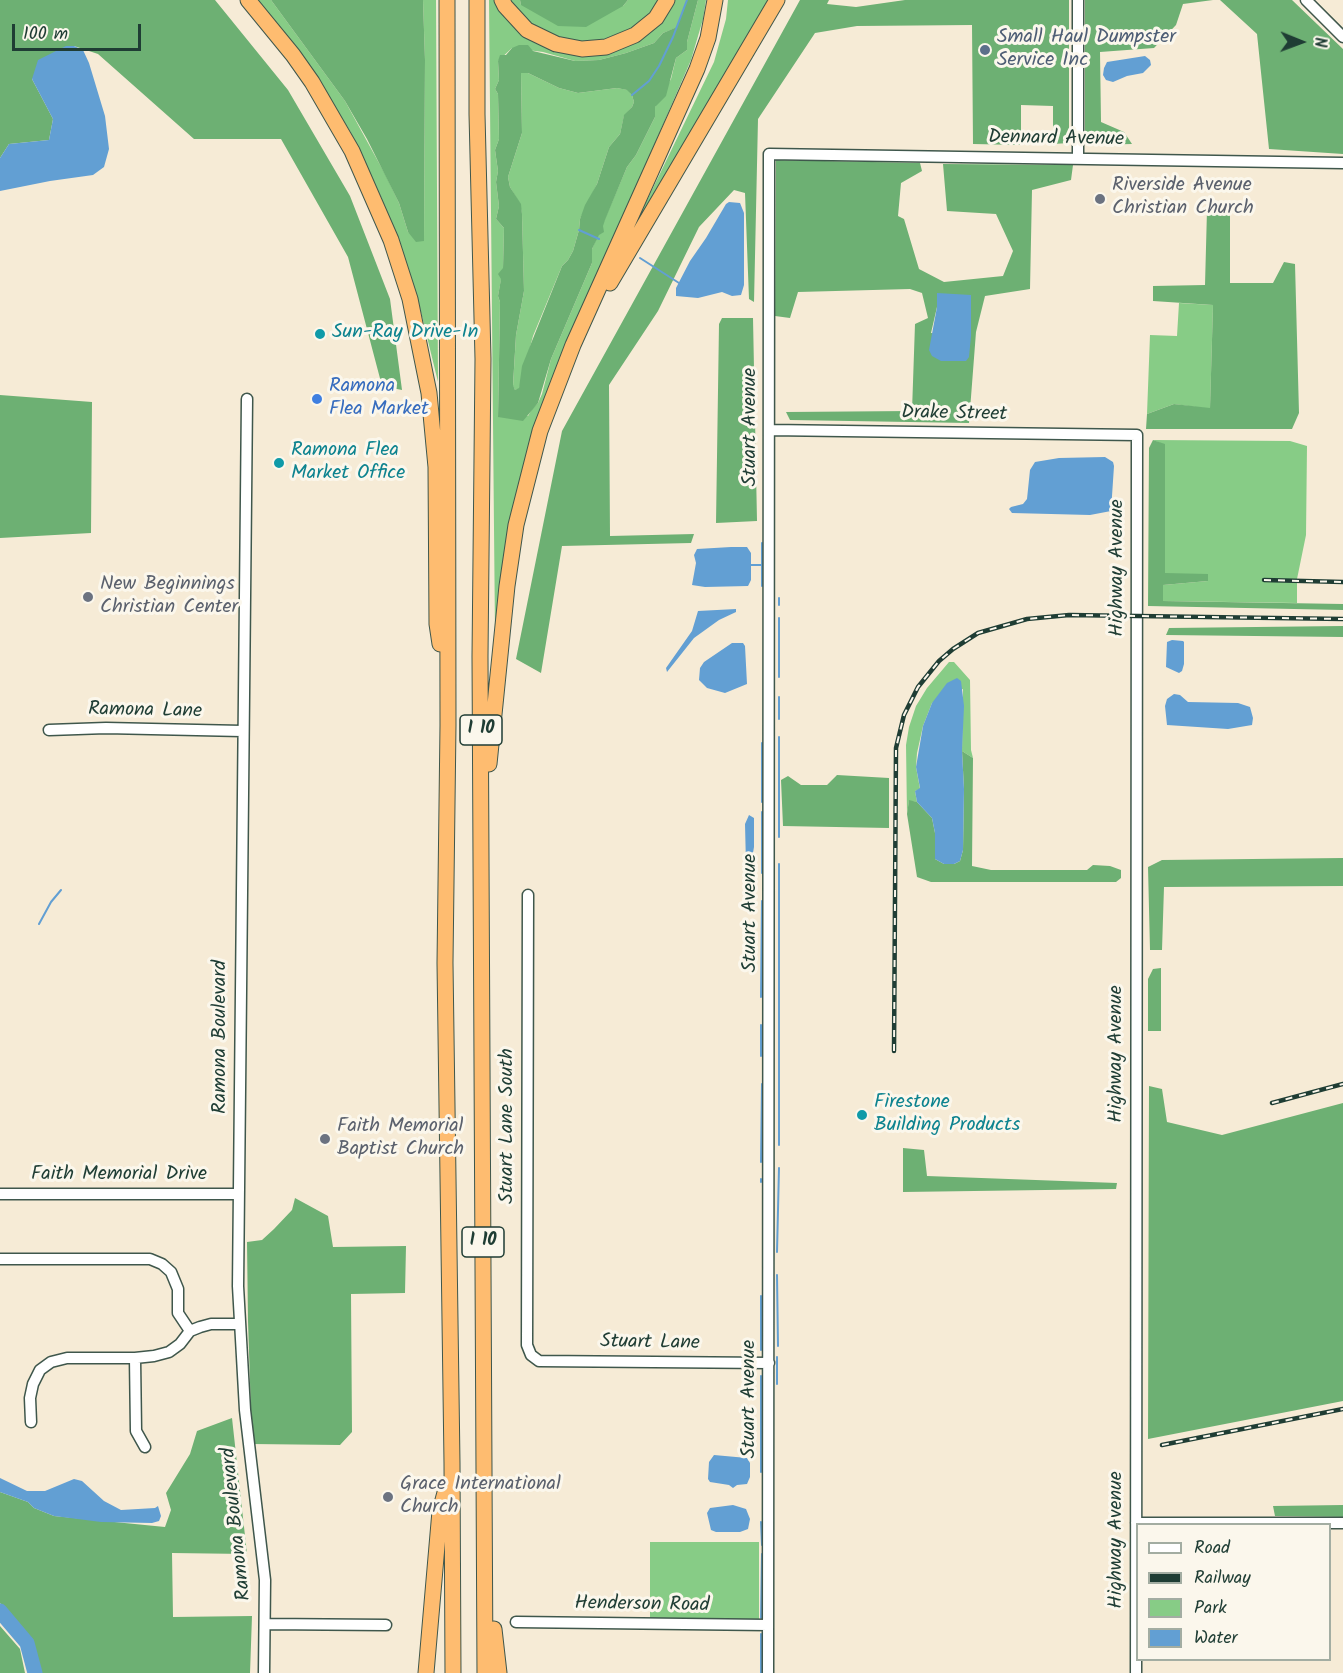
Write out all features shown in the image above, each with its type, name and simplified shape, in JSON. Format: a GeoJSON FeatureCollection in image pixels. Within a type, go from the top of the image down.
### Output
{"type":"FeatureCollection","features":[{"type":"Feature","properties":{"kind":"highway"},"geometry":{"type":"LineString","coordinates":[[248,0],[312,82],[352,151],[391,240],[410,299],[429,393],[436,467],[437,624],[448,725]]}},
{"type":"Feature","properties":{"kind":"highway","name":"I 10"},"geometry":{"type":"LineString","coordinates":[[447,0],[448,725],[445,963],[453,1673]]}},
{"type":"Feature","properties":{"kind":"highway","name":"I 10"},"geometry":{"type":"LineString","coordinates":[[477,0],[477,114],[483,358],[481,803],[485,1673]]}},
{"type":"Feature","properties":{"kind":"highway"},"geometry":{"type":"LineString","coordinates":[[502,0],[527,30],[556,44],[582,50],[606,47],[635,35],[656,18],[668,0]]}},
{"type":"Feature","properties":{"kind":"highway"},"geometry":{"type":"LineString","coordinates":[[481,803],[489,766],[507,586],[516,525],[540,431],[573,345],[697,69],[708,38],[715,0]]}},
{"type":"Feature","properties":{"kind":"highway"},"geometry":{"type":"LineString","coordinates":[[573,345],[777,0]]}},
{"type":"Feature","properties":{"kind":"highway"},"geometry":{"type":"LineString","coordinates":[[426,1673],[440,1511],[452,1463]]}},
{"type":"Feature","properties":{"kind":"highway"},"geometry":{"type":"LineString","coordinates":[[485,1545],[499,1673]]}},
{"type":"Feature","properties":{"kind":"street"},"geometry":{"type":"LineString","coordinates":[[1078,0],[1078,158]]}},
{"type":"Feature","properties":{"kind":"street"},"geometry":{"type":"LineString","coordinates":[[1306,0],[1343,37]]}},
{"type":"Feature","properties":{"kind":"street","name":"Dennard Avenue"},"geometry":{"type":"LineString","coordinates":[[769,154],[1343,163]]}},
{"type":"Feature","properties":{"kind":"street","name":"Stuart Avenue"},"geometry":{"type":"LineString","coordinates":[[768,1673],[769,154]]}},
{"type":"Feature","properties":{"kind":"street","name":"Ramona Boulevard"},"geometry":{"type":"LineString","coordinates":[[247,399],[242,731],[239,1324],[245,1410],[263,1555],[264,1673]]}},
{"type":"Feature","properties":{"kind":"street","name":"Drake Street"},"geometry":{"type":"LineString","coordinates":[[770,430],[1137,435]]}},
{"type":"Feature","properties":{"kind":"street","name":"Highway Avenue"},"geometry":{"type":"LineString","coordinates":[[1136,1673],[1137,435]]}},
{"type":"Feature","properties":{"kind":"street","name":"Ramona Lane"},"geometry":{"type":"LineString","coordinates":[[49,730],[106,728],[242,731]]}},
{"type":"Feature","properties":{"kind":"street","name":"Stuart Lane South"},"geometry":{"type":"LineString","coordinates":[[528,895],[526,1345],[531,1355]]}},
{"type":"Feature","properties":{"kind":"street","name":"Faith Memorial Drive"},"geometry":{"type":"LineString","coordinates":[[0,1194],[239,1194]]}},
{"type":"Feature","properties":{"kind":"street"},"geometry":{"type":"LineString","coordinates":[[0,1259],[150,1259],[162,1263],[171,1272],[178,1289],[178,1313],[190,1331]]}},
{"type":"Feature","properties":{"kind":"street"},"geometry":{"type":"LineString","coordinates":[[31,1422],[30,1398],[33,1384],[40,1370],[51,1362],[67,1358],[154,1356],[169,1352],[180,1344],[190,1331],[211,1324],[239,1324]]}},
{"type":"Feature","properties":{"kind":"street","name":"Stuart Lane"},"geometry":{"type":"LineString","coordinates":[[531,1355],[540,1361],[769,1363]]}},
{"type":"Feature","properties":{"kind":"street"},"geometry":{"type":"LineString","coordinates":[[135,1358],[136,1431],[145,1447]]}},
{"type":"Feature","properties":{"kind":"street"},"geometry":{"type":"LineString","coordinates":[[1136,1523],[1343,1523]]}},
{"type":"Feature","properties":{"kind":"street","name":"Henderson Road"},"geometry":{"type":"LineString","coordinates":[[516,1622],[768,1625]]}},
{"type":"Feature","properties":{"kind":"street"},"geometry":{"type":"LineString","coordinates":[[265,1624],[386,1625]]}},
{"type":"Feature","properties":{"kind":"green space"},"geometry":{"type":"Polygon","coordinates":[[[0,0],[215,0],[288,90],[350,196],[390,299],[402,390],[382,386],[348,257],[281,139],[194,139],[98,54],[74,46],[32,79],[53,119],[49,140],[9,144],[0,158],[0,0]]]}},
{"type":"Feature","properties":{"kind":"green space"},"geometry":{"type":"Polygon","coordinates":[[[257,0],[271,0],[345,101],[399,203],[408,232],[424,241],[423,0],[436,0],[438,382],[418,300],[381,197],[350,131],[315,76],[257,0]]]}},
{"type":"Feature","properties":{"kind":"green space"},"geometry":{"type":"Polygon","coordinates":[[[271,0],[423,0],[424,241],[416,242],[408,232],[399,203],[345,101],[271,0]]]}},
{"type":"Feature","properties":{"kind":"green space"},"geometry":{"type":"Polygon","coordinates":[[[489,0],[497,0],[513,22],[601,53],[673,0],[687,0],[678,27],[663,33],[654,43],[626,53],[599,60],[575,61],[543,52],[512,48],[498,61],[499,80],[495,89],[498,94],[499,139],[495,150],[499,206],[496,219],[504,228],[503,269],[498,296],[500,302],[498,416],[528,416],[542,394],[551,359],[592,263],[592,249],[627,167],[636,155],[655,117],[655,107],[671,79],[676,58],[687,50],[698,0],[706,0],[691,60],[607,254],[525,461],[512,516],[496,633],[495,633],[489,0]]]}},
{"type":"Feature","properties":{"kind":"green space"},"geometry":{"type":"Polygon","coordinates":[[[508,0],[520,0],[521,5],[623,6],[628,0],[662,0],[651,15],[619,38],[574,44],[528,24],[508,0]]]}},
{"type":"Feature","properties":{"kind":"green space"},"geometry":{"type":"Polygon","coordinates":[[[520,0],[628,0],[623,6],[586,27],[558,26],[521,5],[520,0]]]}},
{"type":"Feature","properties":{"kind":"green space"},"geometry":{"type":"Polygon","coordinates":[[[687,0],[698,0],[687,50],[676,58],[666,96],[655,107],[655,117],[636,155],[627,167],[605,220],[604,232],[599,235],[592,249],[592,263],[551,359],[538,403],[523,421],[498,417],[500,302],[498,296],[501,279],[498,274],[503,268],[504,228],[496,219],[499,206],[495,150],[499,139],[498,94],[495,89],[499,80],[500,55],[506,55],[512,48],[519,45],[528,45],[533,51],[575,61],[599,60],[654,43],[663,33],[677,27],[687,0]],[[521,73],[522,133],[508,177],[510,187],[521,204],[522,214],[524,291],[516,335],[513,385],[515,390],[519,388],[522,366],[562,266],[573,251],[585,205],[597,184],[609,147],[620,134],[624,115],[634,102],[627,90],[617,88],[578,93],[559,88],[528,73],[521,73]]]}},
{"type":"Feature","properties":{"kind":"green space"},"geometry":{"type":"Polygon","coordinates":[[[728,0],[774,0],[639,224],[636,223],[714,62],[726,19],[728,0]]]}},
{"type":"Feature","properties":{"kind":"green space"},"geometry":{"type":"Polygon","coordinates":[[[800,0],[829,0],[827,4],[856,7],[905,0],[1069,0],[1069,143],[1053,144],[1053,106],[1021,105],[1021,145],[973,144],[972,25],[857,26],[815,33],[758,119],[754,302],[749,299],[745,193],[734,190],[699,227],[658,311],[609,385],[610,536],[694,534],[691,543],[562,546],[541,673],[516,659],[562,431],[800,0]]]}},
{"type":"Feature","properties":{"kind":"green space"},"geometry":{"type":"Polygon","coordinates":[[[1085,0],[1213,0],[1183,4],[1176,25],[1154,48],[1100,52],[1101,122],[1124,132],[1132,144],[1085,145],[1085,0]]]}},
{"type":"Feature","properties":{"kind":"green space"},"geometry":{"type":"Polygon","coordinates":[[[1220,0],[1292,0],[1343,49],[1343,154],[1269,149],[1257,34],[1220,0]]]}},
{"type":"Feature","properties":{"kind":"green space"},"geometry":{"type":"Polygon","coordinates":[[[521,73],[528,73],[559,88],[578,93],[617,88],[628,90],[634,102],[624,116],[620,134],[609,147],[597,184],[580,219],[573,251],[562,266],[533,336],[519,389],[515,390],[513,386],[516,335],[524,291],[522,214],[508,177],[522,133],[521,73]]]}},
{"type":"Feature","properties":{"kind":"green space"},"geometry":{"type":"Polygon","coordinates":[[[776,160],[920,163],[922,171],[901,183],[898,216],[904,219],[919,269],[944,282],[1003,276],[1013,251],[996,214],[947,211],[943,164],[1073,165],[1071,180],[1032,190],[1030,289],[985,296],[976,332],[969,423],[790,420],[786,412],[912,411],[915,324],[928,318],[922,293],[910,289],[798,292],[790,318],[775,316],[776,160]],[[937,307],[931,333],[971,336],[971,322],[937,307]]]}},
{"type":"Feature","properties":{"kind":"green space"},"geometry":{"type":"Polygon","coordinates":[[[1207,210],[1230,214],[1230,283],[1273,283],[1284,262],[1295,264],[1299,413],[1292,429],[1146,429],[1147,414],[1174,404],[1210,408],[1213,305],[1153,301],[1153,286],[1205,285],[1207,210]]]}},
{"type":"Feature","properties":{"kind":"green space"},"geometry":{"type":"Polygon","coordinates":[[[1179,303],[1213,305],[1210,409],[1174,404],[1147,414],[1150,335],[1177,336],[1179,303]]]}},
{"type":"Feature","properties":{"kind":"green space"},"geometry":{"type":"Polygon","coordinates":[[[722,318],[753,318],[757,521],[716,523],[719,324],[722,318]]]}},
{"type":"Feature","properties":{"kind":"green space"},"geometry":{"type":"Polygon","coordinates":[[[0,395],[92,402],[91,533],[0,538],[0,395]]]}},
{"type":"Feature","properties":{"kind":"green space"},"geometry":{"type":"Polygon","coordinates":[[[1153,440],[1290,441],[1307,446],[1306,535],[1297,579],[1297,603],[1163,601],[1163,585],[1208,581],[1207,574],[1165,574],[1165,445],[1153,440]]]}},
{"type":"Feature","properties":{"kind":"green space"},"geometry":{"type":"Polygon","coordinates":[[[1153,440],[1165,444],[1165,573],[1208,574],[1208,581],[1163,585],[1163,601],[1343,604],[1343,610],[1148,606],[1149,448],[1153,440]]]}},
{"type":"Feature","properties":{"kind":"green space"},"geometry":{"type":"Polygon","coordinates":[[[1343,626],[1343,637],[1166,635],[1169,628],[1343,626]]]}},
{"type":"Feature","properties":{"kind":"green space"},"geometry":{"type":"Polygon","coordinates":[[[949,662],[954,662],[970,680],[973,758],[962,751],[963,689],[932,703],[923,726],[917,753],[916,767],[920,789],[915,791],[917,802],[909,801],[907,814],[906,745],[909,727],[916,706],[927,688],[949,662]]]}},
{"type":"Feature","properties":{"kind":"green space"},"geometry":{"type":"Polygon","coordinates":[[[962,751],[973,758],[972,866],[991,870],[1087,870],[1093,865],[1110,866],[1121,870],[1121,878],[1116,882],[931,882],[917,877],[907,814],[909,800],[917,802],[932,818],[935,833],[935,859],[944,864],[954,864],[960,861],[963,850],[962,751]]]}},
{"type":"Feature","properties":{"kind":"green space"},"geometry":{"type":"Polygon","coordinates":[[[837,775],[889,778],[889,828],[783,826],[781,780],[788,776],[801,785],[827,785],[837,775]]]}},
{"type":"Feature","properties":{"kind":"green space"},"geometry":{"type":"Polygon","coordinates":[[[1343,858],[1343,886],[1164,887],[1162,950],[1150,950],[1148,867],[1162,860],[1343,858]]]}},
{"type":"Feature","properties":{"kind":"green space"},"geometry":{"type":"Polygon","coordinates":[[[1161,968],[1161,1031],[1148,1031],[1148,979],[1153,969],[1161,968]]]}},
{"type":"Feature","properties":{"kind":"green space"},"geometry":{"type":"Polygon","coordinates":[[[1149,1086],[1162,1089],[1167,1122],[1222,1135],[1343,1103],[1343,1401],[1148,1439],[1149,1086]]]}},
{"type":"Feature","properties":{"kind":"green space"},"geometry":{"type":"Polygon","coordinates":[[[903,1148],[924,1150],[927,1176],[1117,1183],[1116,1189],[903,1192],[903,1148]]]}},
{"type":"Feature","properties":{"kind":"green space"},"geometry":{"type":"Polygon","coordinates":[[[295,1198],[328,1216],[333,1247],[406,1246],[405,1293],[351,1294],[352,1432],[340,1445],[252,1444],[247,1242],[262,1240],[274,1229],[292,1210],[295,1198]]]}},
{"type":"Feature","properties":{"kind":"green space"},"geometry":{"type":"Polygon","coordinates":[[[232,1418],[247,1554],[172,1553],[173,1617],[252,1616],[250,1673],[41,1673],[31,1641],[0,1603],[0,1492],[28,1502],[34,1508],[54,1516],[165,1527],[171,1510],[166,1493],[190,1454],[197,1431],[232,1418]]]}},
{"type":"Feature","properties":{"kind":"green space"},"geometry":{"type":"Polygon","coordinates":[[[1343,1505],[1343,1517],[1275,1516],[1273,1506],[1343,1505]]]}},
{"type":"Feature","properties":{"kind":"green space"},"geometry":{"type":"Polygon","coordinates":[[[650,1542],[759,1542],[759,1621],[650,1619],[650,1542]]]}},
{"type":"Feature","properties":{"kind":"green space"},"geometry":{"type":"Polygon","coordinates":[[[0,1626],[20,1649],[25,1673],[0,1673],[0,1626]]]}},
{"type":"Feature","properties":{"kind":"water"},"geometry":{"type":"Polygon","coordinates":[[[66,46],[74,46],[83,50],[89,63],[105,116],[109,149],[104,167],[93,175],[0,191],[0,158],[9,144],[49,140],[53,119],[32,79],[38,60],[66,46]]]}},
{"type":"Feature","properties":{"kind":"water"},"geometry":{"type":"Polygon","coordinates":[[[1145,56],[1150,60],[1151,65],[1143,73],[1113,82],[1106,80],[1103,75],[1107,62],[1145,56]]]}},
{"type":"Feature","properties":{"kind":"water"},"geometry":{"type":"Polygon","coordinates":[[[729,202],[740,203],[744,213],[744,285],[741,295],[732,296],[722,292],[698,298],[676,296],[676,288],[690,261],[729,202]]]}},
{"type":"Feature","properties":{"kind":"water"},"geometry":{"type":"Polygon","coordinates":[[[937,293],[971,295],[971,336],[969,357],[966,361],[941,361],[932,356],[929,350],[937,307],[937,293]]]}},
{"type":"Feature","properties":{"kind":"water"},"geometry":{"type":"Polygon","coordinates":[[[1105,457],[1113,462],[1114,466],[1111,511],[1090,515],[1012,513],[1009,509],[1023,504],[1027,499],[1030,470],[1035,462],[1059,458],[1105,457]]]}},
{"type":"Feature","properties":{"kind":"water"},"geometry":{"type":"Polygon","coordinates":[[[747,547],[751,553],[751,580],[748,586],[692,585],[696,563],[694,555],[697,549],[747,547]]]}},
{"type":"Feature","properties":{"kind":"water"},"geometry":{"type":"Polygon","coordinates":[[[736,609],[736,612],[719,620],[694,638],[667,672],[666,668],[692,631],[698,611],[736,609]]]}},
{"type":"Feature","properties":{"kind":"water"},"geometry":{"type":"Polygon","coordinates":[[[1172,640],[1184,642],[1184,664],[1179,673],[1166,667],[1167,642],[1172,640]]]}},
{"type":"Feature","properties":{"kind":"water"},"geometry":{"type":"Polygon","coordinates":[[[732,643],[743,643],[745,646],[747,684],[725,693],[707,688],[699,680],[700,668],[704,662],[732,643]]]}},
{"type":"Feature","properties":{"kind":"water"},"geometry":{"type":"Polygon","coordinates":[[[957,678],[961,681],[964,706],[963,850],[960,861],[954,864],[944,864],[935,859],[935,833],[932,818],[917,802],[915,791],[920,788],[916,767],[923,726],[932,703],[947,683],[957,678]]]}},
{"type":"Feature","properties":{"kind":"water"},"geometry":{"type":"Polygon","coordinates":[[[1174,694],[1180,695],[1188,702],[1238,703],[1250,707],[1252,725],[1228,729],[1167,725],[1165,706],[1167,699],[1174,694]]]}},
{"type":"Feature","properties":{"kind":"water"},"geometry":{"type":"Polygon","coordinates":[[[749,815],[754,818],[754,847],[750,870],[746,865],[745,824],[749,815]]]}},
{"type":"Feature","properties":{"kind":"water"},"geometry":{"type":"Polygon","coordinates":[[[714,1455],[747,1458],[750,1463],[750,1477],[747,1484],[733,1488],[729,1485],[710,1482],[708,1479],[709,1462],[714,1455]]]}},
{"type":"Feature","properties":{"kind":"water"},"geometry":{"type":"Polygon","coordinates":[[[0,1478],[27,1491],[45,1491],[74,1479],[82,1481],[104,1501],[121,1510],[158,1506],[161,1516],[159,1521],[152,1523],[101,1522],[54,1516],[34,1508],[28,1502],[0,1492],[0,1478]]]}},
{"type":"Feature","properties":{"kind":"water"},"geometry":{"type":"Polygon","coordinates":[[[733,1505],[746,1509],[750,1519],[748,1529],[740,1532],[711,1530],[707,1513],[710,1508],[733,1505]]]}},
{"type":"Feature","properties":{"kind":"waterway"},"geometry":{"type":"LineString","coordinates":[[632,95],[649,81],[659,66],[687,0]]}},
{"type":"Feature","properties":{"kind":"waterway"},"geometry":{"type":"LineString","coordinates":[[579,230],[599,239]]}},
{"type":"Feature","properties":{"kind":"waterway"},"geometry":{"type":"LineString","coordinates":[[640,258],[679,283]]}},
{"type":"Feature","properties":{"kind":"waterway"},"geometry":{"type":"LineString","coordinates":[[762,543],[762,586]]}},
{"type":"Feature","properties":{"kind":"waterway"},"geometry":{"type":"LineString","coordinates":[[751,565],[762,565]]}},
{"type":"Feature","properties":{"kind":"waterway"},"geometry":{"type":"LineString","coordinates":[[779,598],[779,605]]}},
{"type":"Feature","properties":{"kind":"waterway"},"geometry":{"type":"LineString","coordinates":[[779,618],[779,677]]}},
{"type":"Feature","properties":{"kind":"waterway"},"geometry":{"type":"LineString","coordinates":[[779,697],[779,719]]}},
{"type":"Feature","properties":{"kind":"waterway"},"geometry":{"type":"LineString","coordinates":[[779,737],[779,837]]}},
{"type":"Feature","properties":{"kind":"waterway"},"geometry":{"type":"LineString","coordinates":[[762,743],[762,802]]}},
{"type":"Feature","properties":{"kind":"waterway"},"geometry":{"type":"LineString","coordinates":[[762,812],[762,873]]}},
{"type":"Feature","properties":{"kind":"waterway"},"geometry":{"type":"LineString","coordinates":[[779,864],[779,1145]]}},
{"type":"Feature","properties":{"kind":"waterway"},"geometry":{"type":"LineString","coordinates":[[39,924],[51,902],[61,890]]}},
{"type":"Feature","properties":{"kind":"waterway"},"geometry":{"type":"LineString","coordinates":[[761,997],[762,901]]}},
{"type":"Feature","properties":{"kind":"waterway"},"geometry":{"type":"LineString","coordinates":[[761,1025],[761,1056]]}},
{"type":"Feature","properties":{"kind":"waterway"},"geometry":{"type":"LineString","coordinates":[[761,1162],[762,1084]]}},
{"type":"Feature","properties":{"kind":"waterway"},"geometry":{"type":"LineString","coordinates":[[777,1252],[779,1168]]}},
{"type":"Feature","properties":{"kind":"waterway"},"geometry":{"type":"LineString","coordinates":[[777,1275],[778,1346]]}},
{"type":"Feature","properties":{"kind":"waterway"},"geometry":{"type":"LineString","coordinates":[[761,1296],[761,1350]]}},
{"type":"Feature","properties":{"kind":"waterway"},"geometry":{"type":"LineString","coordinates":[[777,1357],[777,1384]]}},
{"type":"Feature","properties":{"kind":"waterway"},"geometry":{"type":"LineString","coordinates":[[761,1376],[761,1472]]}},
{"type":"Feature","properties":{"kind":"waterway"},"geometry":{"type":"LineString","coordinates":[[761,1522],[762,1545]]}},
{"type":"Feature","properties":{"kind":"waterway"},"geometry":{"type":"LineString","coordinates":[[761,1618],[762,1554]]}},
{"type":"Feature","properties":{"kind":"waterway"},"geometry":{"type":"LineString","coordinates":[[0,1611],[27,1643],[35,1673]]}},
{"type":"Feature","properties":{"kind":"waterway"},"geometry":{"type":"LineString","coordinates":[[761,1634],[761,1673]]}},
{"type":"Feature","properties":{"kind":"railway"},"geometry":{"type":"LineString","coordinates":[[1264,580],[1343,582]]}},
{"type":"Feature","properties":{"kind":"railway"},"geometry":{"type":"LineString","coordinates":[[894,1051],[896,748],[904,715],[918,687],[939,661],[978,633],[1027,619],[1069,615],[1343,619]]}},
{"type":"Feature","properties":{"kind":"railway"},"geometry":{"type":"LineString","coordinates":[[1272,1103],[1343,1084]]}},
{"type":"Feature","properties":{"kind":"railway"},"geometry":{"type":"LineString","coordinates":[[1162,1445],[1343,1409]]}},
{"type":"Feature","properties":{"kind":"place","name":"Small Haul Dumpster Service Inc"},"geometry":{"type":"Point","coordinates":[985,50]}},
{"type":"Feature","properties":{"kind":"place","name":"Riverside Avenue Christian Church"},"geometry":{"type":"Point","coordinates":[1100,199]}},
{"type":"Feature","properties":{"kind":"place","name":"Sun-Ray Drive-In"},"geometry":{"type":"Point","coordinates":[320,334]}},
{"type":"Feature","properties":{"kind":"place","name":"Ramona Flea Market"},"geometry":{"type":"Point","coordinates":[317,399]}},
{"type":"Feature","properties":{"kind":"place","name":"Ramona Flea Market Office"},"geometry":{"type":"Point","coordinates":[279,463]}},
{"type":"Feature","properties":{"kind":"place","name":"New Beginnings Christian Center"},"geometry":{"type":"Point","coordinates":[88,597]}},
{"type":"Feature","properties":{"kind":"place","name":"Firestone Building Products"},"geometry":{"type":"Point","coordinates":[862,1115]}},
{"type":"Feature","properties":{"kind":"place","name":"Faith Memorial Baptist Church"},"geometry":{"type":"Point","coordinates":[325,1139]}},
{"type":"Feature","properties":{"kind":"place","name":"Grace International Church"},"geometry":{"type":"Point","coordinates":[388,1497]}}]}
